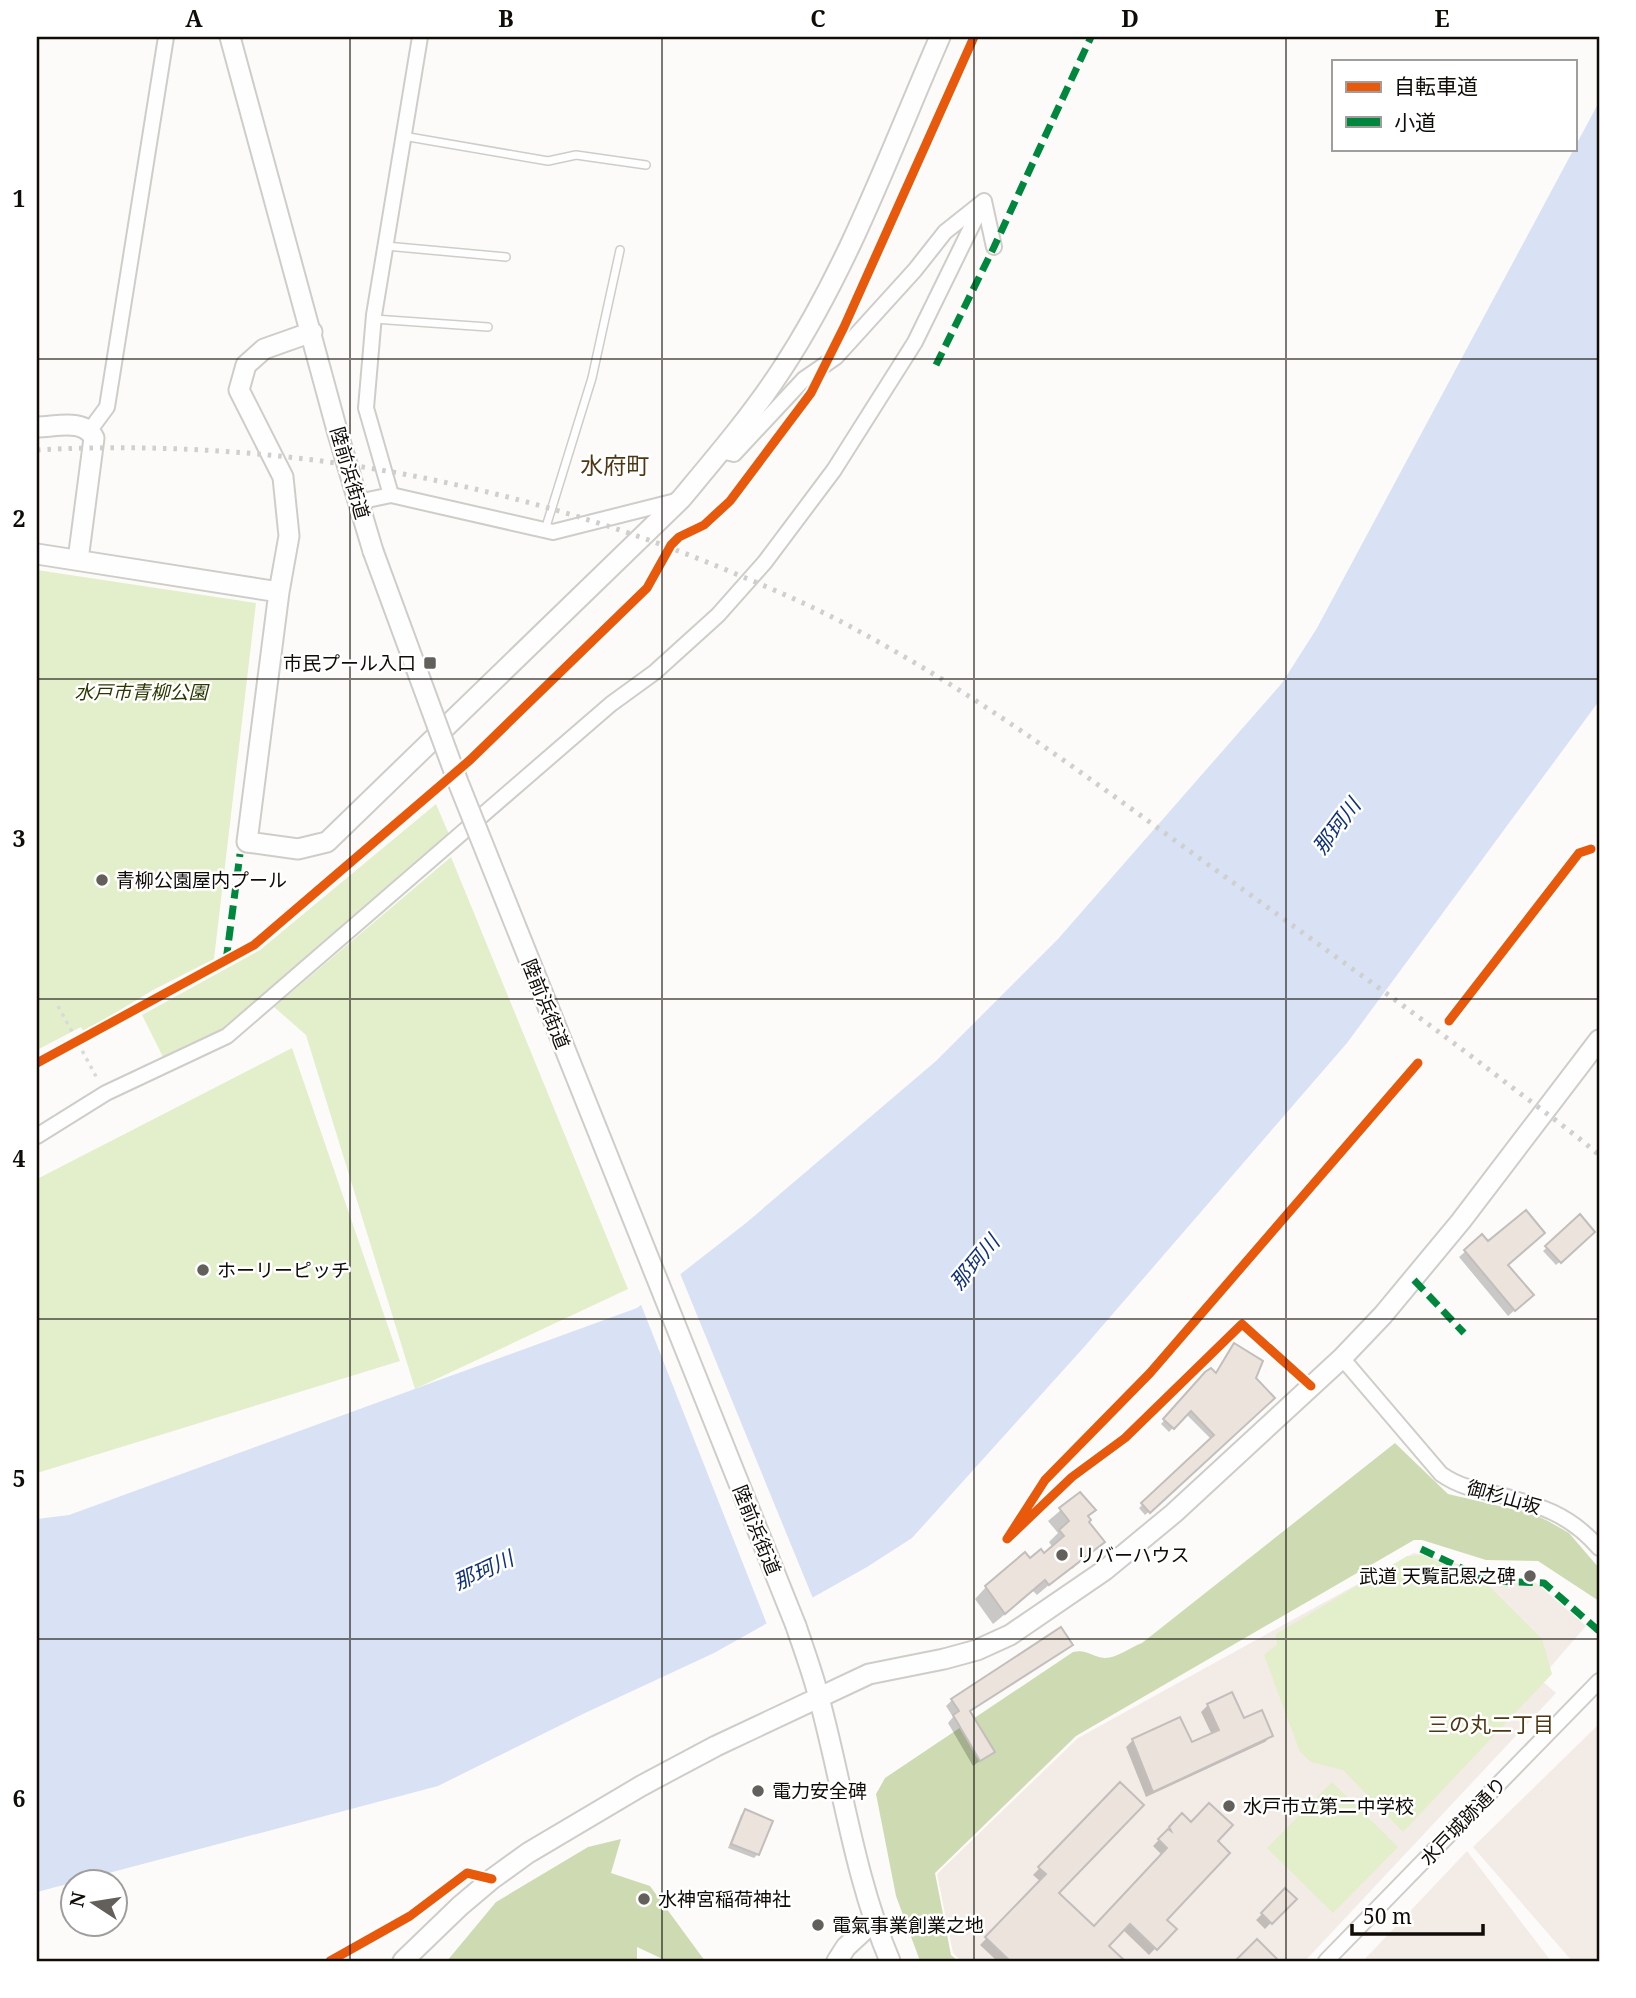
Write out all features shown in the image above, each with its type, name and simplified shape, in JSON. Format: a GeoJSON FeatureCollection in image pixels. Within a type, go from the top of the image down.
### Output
{"type":"FeatureCollection","features":[{"type":"Feature","properties":{"kind":"street"},"geometry":{"type":"LineString","coordinates":[[90,430],[107,407],[166,37]]}},
{"type":"Feature","properties":{"kind":"street","name":"陸前浜街道"},"geometry":{"type":"LineString","coordinates":[[230,37],[373,551],[468,808],[796,1626],[819,1697],[873,1922],[890,1961]]}},
{"type":"Feature","properties":{"kind":"street"},"geometry":{"type":"LineString","coordinates":[[391,495],[366,408],[374,319],[420,37]]}},
{"type":"Feature","properties":{"kind":"street"},"geometry":{"type":"LineString","coordinates":[[312,332],[264,349],[246,365],[239,390],[283,477],[289,536],[279,592],[247,842],[298,849],[327,842],[681,499],[721,451],[782,369],[839,270],[940,37]]}},
{"type":"Feature","properties":{"kind":"street"},"geometry":{"type":"LineString","coordinates":[[721,451],[734,454],[804,379],[836,357],[915,271],[946,232],[984,201]]}},
{"type":"Feature","properties":{"kind":"street"},"geometry":{"type":"LineString","coordinates":[[984,201],[994,247]]}},
{"type":"Feature","properties":{"kind":"street"},"geometry":{"type":"LineString","coordinates":[[37,1136],[107,1094],[227,1036],[611,704],[655,672],[718,615],[765,562],[834,470],[883,396],[915,342],[984,201]]}},
{"type":"Feature","properties":{"kind":"street"},"geometry":{"type":"LineString","coordinates":[[37,428],[81,425],[90,430],[94,438],[78,560]]}},
{"type":"Feature","properties":{"kind":"street"},"geometry":{"type":"LineString","coordinates":[[358,502],[391,495],[553,532],[681,499]]}},
{"type":"Feature","properties":{"kind":"street"},"geometry":{"type":"LineString","coordinates":[[37,554],[279,592]]}},
{"type":"Feature","properties":{"kind":"street"},"geometry":{"type":"LineString","coordinates":[[403,1961],[460,1906],[528,1853],[641,1786],[716,1746],[869,1674],[977,1650],[1010,1635],[1105,1570],[1174,1513],[1342,1358],[1383,1315],[1452,1232],[1599,1040]]}},
{"type":"Feature","properties":{"kind":"street","name":"御杉山坂"},"geometry":{"type":"LineString","coordinates":[[1342,1358],[1441,1474],[1454,1483],[1560,1514],[1586,1533],[1599,1548]]}},
{"type":"Feature","properties":{"kind":"street","name":"水戸城跡通り"},"geometry":{"type":"LineString","coordinates":[[1326,1961],[1599,1681]]}},
{"type":"Feature","properties":{"kind":"street"},"geometry":{"type":"LineString","coordinates":[[837,1961],[846,1947],[873,1922]]}},
{"type":"Feature","properties":{"kind":"lane"},"geometry":{"type":"LineString","coordinates":[[403,135],[548,161],[576,155],[646,165]]}},
{"type":"Feature","properties":{"kind":"lane"},"geometry":{"type":"LineString","coordinates":[[385,246],[506,257]]}},
{"type":"Feature","properties":{"kind":"lane"},"geometry":{"type":"LineString","coordinates":[[545,530],[592,378],[620,250]]}},
{"type":"Feature","properties":{"kind":"lane"},"geometry":{"type":"LineString","coordinates":[[374,319],[488,327]]}},
{"type":"Feature","properties":{"kind":"path"},"geometry":{"type":"LineString","coordinates":[[1449,1021],[1579,853],[1592,854],[1592,837]]}},
{"type":"Feature","properties":{"kind":"path"},"geometry":{"type":"LineString","coordinates":[[58,1006],[107,1094]]}},
{"type":"Feature","properties":{"kind":"path"},"geometry":{"type":"LineString","coordinates":[[66,1047],[88,1035]]}},
{"type":"Feature","properties":{"kind":"path"},"geometry":{"type":"LineString","coordinates":[[1311,1386],[1242,1324],[1125,1438],[1072,1477],[1007,1539],[1045,1480],[1150,1373],[1418,1063]]}},
{"type":"Feature","properties":{"kind":"shaded area","name":"水戸市立第二中学校"},"geometry":{"type":"Polygon","coordinates":[[[1414,1553],[1536,1583],[1586,1626],[1540,1679],[1556,1693],[1305,1961],[961,1961],[953,1953],[937,1874],[1078,1738],[1414,1553]]]}},
{"type":"Feature","properties":{"kind":"shaded area"},"geometry":{"type":"Polygon","coordinates":[[[1599,1724],[1599,1961],[1572,1961],[1473,1847],[1599,1724]]]}},
{"type":"Feature","properties":{"kind":"shaded area"},"geometry":{"type":"Polygon","coordinates":[[[1467,1851],[1551,1961],[1363,1961],[1467,1851]]]}},
{"type":"Feature","properties":{"kind":"green space","name":"水戸市青柳公園"},"geometry":{"type":"Polygon","coordinates":[[[37,570],[256,603],[214,959],[153,990],[84,1032],[81,1027],[37,1050],[37,570]]]}},
{"type":"Feature","properties":{"kind":"green space"},"geometry":{"type":"Polygon","coordinates":[[[436,804],[451,839],[228,1031],[163,1057],[142,1015],[260,950],[436,804]]]}},
{"type":"Feature","properties":{"kind":"green space"},"geometry":{"type":"Polygon","coordinates":[[[451,857],[628,1289],[415,1389],[306,1035],[274,1007],[451,857]]]}},
{"type":"Feature","properties":{"kind":"green space","name":"ホーリーピッチ"},"geometry":{"type":"Polygon","coordinates":[[[292,1048],[400,1361],[37,1473],[37,1179],[292,1048]]]}},
{"type":"Feature","properties":{"kind":"green space"},"geometry":{"type":"Polygon","coordinates":[[[1395,1443],[1448,1494],[1533,1514],[1569,1533],[1599,1568],[1599,1601],[1538,1561],[1486,1560],[1422,1540],[1414,1540],[1076,1736],[935,1873],[951,1955],[958,1961],[920,1961],[896,1896],[876,1794],[885,1778],[1073,1652],[1110,1658],[1142,1643],[1395,1443]]]}},
{"type":"Feature","properties":{"kind":"green space"},"geometry":{"type":"Polygon","coordinates":[[[1422,1555],[1489,1586],[1542,1639],[1552,1674],[1403,1832],[1343,1770],[1311,1762],[1300,1752],[1264,1655],[1277,1644],[1276,1634],[1407,1556],[1422,1555]]]}},
{"type":"Feature","properties":{"kind":"green space"},"geometry":{"type":"Polygon","coordinates":[[[1332,1782],[1398,1847],[1333,1913],[1267,1848],[1332,1782]]]}},
{"type":"Feature","properties":{"kind":"green space"},"geometry":{"type":"Polygon","coordinates":[[[621,1839],[611,1873],[650,1886],[705,1961],[667,1961],[637,1947],[637,1961],[447,1961],[496,1902],[588,1847],[621,1839]]]}},
{"type":"Feature","properties":{"kind":"water","name":"那珂川"},"geometry":{"type":"Polygon","coordinates":[[[1599,102],[1599,701],[1347,1043],[1085,1346],[912,1538],[867,1567],[714,1653],[438,1786],[128,1868],[60,1868],[60,1886],[37,1892],[37,1519],[69,1515],[637,1308],[746,1223],[936,1061],[1058,939],[1282,683],[1317,628],[1573,150],[1576,150],[1576,145],[1599,102]]]}},
{"type":"Feature","properties":{"kind":"pier"},"geometry":{"type":"Polygon","coordinates":[[[679,1271],[814,1601],[768,1627],[640,1302],[679,1271]]]}},
{"type":"Feature","properties":{"kind":"building"},"geometry":{"type":"Polygon","coordinates":[[[1526,1210],[1545,1233],[1508,1265],[1534,1295],[1515,1311],[1464,1250],[1482,1234],[1488,1241],[1526,1210]]]}},
{"type":"Feature","properties":{"kind":"building"},"geometry":{"type":"Polygon","coordinates":[[[1580,1214],[1595,1232],[1561,1263],[1545,1246],[1580,1214]]]}},
{"type":"Feature","properties":{"kind":"building"},"geometry":{"type":"Polygon","coordinates":[[[1234,1343],[1263,1361],[1256,1378],[1275,1398],[1150,1513],[1141,1503],[1214,1435],[1191,1411],[1174,1429],[1163,1419],[1205,1372],[1211,1368],[1216,1373],[1234,1343]]]}},
{"type":"Feature","properties":{"kind":"building","name":"リバーハウス"},"geometry":{"type":"Polygon","coordinates":[[[1080,1492],[1096,1510],[1088,1516],[1091,1520],[1089,1522],[1105,1542],[1049,1585],[1045,1580],[1005,1614],[985,1586],[1025,1552],[1030,1558],[1041,1549],[1044,1553],[1064,1536],[1059,1530],[1069,1521],[1059,1508],[1080,1492]]]}},
{"type":"Feature","properties":{"kind":"building"},"geometry":{"type":"Polygon","coordinates":[[[1061,1627],[1073,1645],[970,1711],[995,1752],[980,1761],[953,1715],[959,1711],[951,1699],[1061,1627]]]}},
{"type":"Feature","properties":{"kind":"building"},"geometry":{"type":"Polygon","coordinates":[[[1232,1692],[1244,1718],[1262,1710],[1273,1736],[1153,1792],[1132,1739],[1180,1717],[1192,1742],[1219,1730],[1207,1704],[1232,1692]]]}},
{"type":"Feature","properties":{"kind":"building"},"geometry":{"type":"Polygon","coordinates":[[[1120,1782],[1144,1805],[1059,1893],[1094,1926],[1167,1848],[1158,1839],[1168,1829],[1171,1831],[1169,1827],[1182,1813],[1191,1822],[1209,1803],[1233,1825],[1218,1841],[1230,1853],[1167,1920],[1177,1929],[1157,1950],[1130,1924],[1109,1946],[1125,1961],[1010,1961],[985,1937],[1046,1874],[1038,1867],[1120,1782]]]}},
{"type":"Feature","properties":{"kind":"building"},"geometry":{"type":"Polygon","coordinates":[[[745,1809],[773,1821],[759,1855],[731,1844],[745,1809]]]}},
{"type":"Feature","properties":{"kind":"building"},"geometry":{"type":"Polygon","coordinates":[[[1285,1888],[1297,1899],[1272,1924],[1261,1913],[1285,1888]]]}},
{"type":"Feature","properties":{"kind":"building"},"geometry":{"type":"Polygon","coordinates":[[[1257,1939],[1279,1961],[1235,1961],[1257,1939]]]}},
{"type":"Feature","properties":{"kind":"railway"},"geometry":{"type":"LineString","coordinates":[[37,450],[127,448],[216,451],[305,459],[394,472],[481,490],[568,514],[653,541],[785,595],[914,662],[1058,756],[1410,1011],[1599,1155]]}},
{"type":"Feature","properties":{"kind":"marked path"},"geometry":{"type":"LineString","coordinates":[[936,365],[1091,37]]}},
{"type":"Feature","properties":{"kind":"marked path"},"geometry":{"type":"LineString","coordinates":[[226,961],[240,854]]}},
{"type":"Feature","properties":{"kind":"marked path"},"geometry":{"type":"LineString","coordinates":[[1414,1280],[1464,1333]]}},
{"type":"Feature","properties":{"kind":"marked path"},"geometry":{"type":"LineString","coordinates":[[1421,1549],[1489,1581],[1544,1583],[1599,1631]]}},
{"type":"Feature","properties":{"kind":"cycle path"},"geometry":{"type":"LineString","coordinates":[[37,1063],[254,945],[470,760],[647,588],[671,545],[679,537],[704,525],[730,501],[811,393],[844,327],[974,37]]}},
{"type":"Feature","properties":{"kind":"cycle path"},"geometry":{"type":"LineString","coordinates":[[1449,1021],[1579,853],[1591,849]]}},
{"type":"Feature","properties":{"kind":"cycle path"},"geometry":{"type":"LineString","coordinates":[[1311,1386],[1242,1324],[1125,1438],[1072,1477],[1007,1539],[1045,1480],[1150,1373],[1418,1063]]}},
{"type":"Feature","properties":{"kind":"cycle path"},"geometry":{"type":"LineString","coordinates":[[330,1961],[410,1916],[467,1873],[492,1879]]}},
{"type":"Feature","properties":{"kind":"place","name":"市民プール入口"},"geometry":{"type":"Point","coordinates":[430,663]}},
{"type":"Feature","properties":{"kind":"place","name":"青柳公園屋内プール"},"geometry":{"type":"Point","coordinates":[102,880]}},
{"type":"Feature","properties":{"kind":"place","name":"ホーリーピッチ"},"geometry":{"type":"Point","coordinates":[203,1270]}},
{"type":"Feature","properties":{"kind":"place","name":"リバーハウス"},"geometry":{"type":"Point","coordinates":[1062,1555]}},
{"type":"Feature","properties":{"kind":"place","name":"武道 天覧記恩之碑"},"geometry":{"type":"Point","coordinates":[1530,1576]}},
{"type":"Feature","properties":{"kind":"place","name":"電力安全碑"},"geometry":{"type":"Point","coordinates":[758,1791]}},
{"type":"Feature","properties":{"kind":"place","name":"水戸市立第二中学校"},"geometry":{"type":"Point","coordinates":[1229,1806]}},
{"type":"Feature","properties":{"kind":"place","name":"水神宮稲荷神社"},"geometry":{"type":"Point","coordinates":[644,1899]}},
{"type":"Feature","properties":{"kind":"place","name":"電氣事業創業之地"},"geometry":{"type":"Point","coordinates":[818,1925]}},
{"type":"Feature","properties":{"kind":"district","name":"水府町"},"geometry":{"type":"Point","coordinates":[615,465]}},
{"type":"Feature","properties":{"kind":"district","name":"三の丸二丁目"},"geometry":{"type":"Point","coordinates":[1491,1724]}}]}
